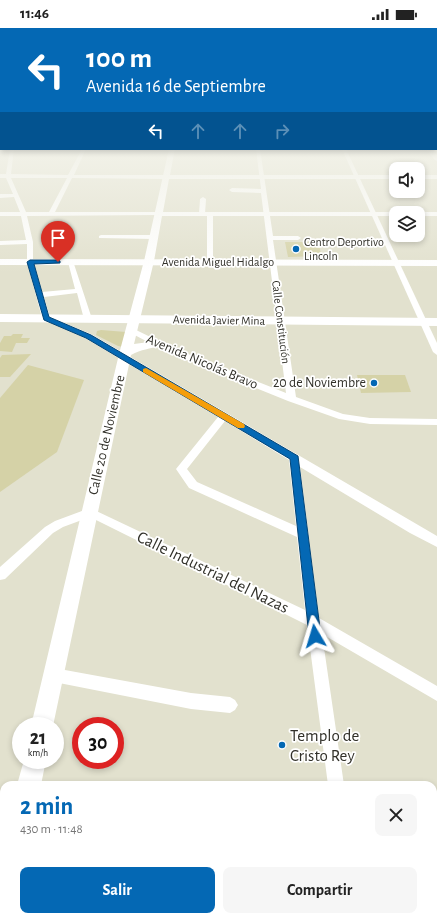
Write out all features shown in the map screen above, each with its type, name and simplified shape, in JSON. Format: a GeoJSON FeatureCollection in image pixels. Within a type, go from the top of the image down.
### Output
{"type":"FeatureCollection","features":[{"type":"Feature","properties":{"kind":"main road","name":"Calle 20 de Noviembre"},"geometry":{"type":"LineString","coordinates":[[44,717],[132,325],[154,237],[163,190]]}},
{"type":"Feature","properties":{"kind":"main road"},"geometry":{"type":"LineString","coordinates":[[158,214],[389,214]]}},
{"type":"Feature","properties":{"kind":"main road"},"geometry":{"type":"LineString","coordinates":[[425,214],[437,214]]}},
{"type":"Feature","properties":{"kind":"main road","name":"Avenida Miguel Hidalgo"},"geometry":{"type":"LineString","coordinates":[[0,262],[437,263]]}},
{"type":"Feature","properties":{"kind":"main road","name":"Avenida Javier Mina"},"geometry":{"type":"LineString","coordinates":[[0,318],[88,319],[132,325],[280,321],[437,322]]}},
{"type":"Feature","properties":{"kind":"main road"},"geometry":{"type":"LineString","coordinates":[[125,356],[139,346],[157,344]]}},
{"type":"Feature","properties":{"kind":"main road"},"geometry":{"type":"LineString","coordinates":[[30,781],[33,769]]}},
{"type":"Feature","properties":{"kind":"street"},"geometry":{"type":"LineString","coordinates":[[14,190],[24,214],[30,242],[30,262],[46,318],[88,336],[125,356],[414,530],[437,542]]}},
{"type":"Feature","properties":{"kind":"street"},"geometry":{"type":"LineString","coordinates":[[51,214],[63,190]]}},
{"type":"Feature","properties":{"kind":"street"},"geometry":{"type":"LineString","coordinates":[[232,190],[263,190]]}},
{"type":"Feature","properties":{"kind":"street","name":"Calle Constitución"},"geometry":{"type":"LineString","coordinates":[[263,190],[291,399]]}},
{"type":"Feature","properties":{"kind":"street"},"geometry":{"type":"LineString","coordinates":[[362,190],[437,352]]}},
{"type":"Feature","properties":{"kind":"street"},"geometry":{"type":"LineString","coordinates":[[0,196],[16,195]]}},
{"type":"Feature","properties":{"kind":"street"},"geometry":{"type":"LineString","coordinates":[[203,199],[206,214],[210,262]]}},
{"type":"Feature","properties":{"kind":"street"},"geometry":{"type":"LineString","coordinates":[[0,214],[51,214],[126,211],[158,214]]}},
{"type":"Feature","properties":{"kind":"street"},"geometry":{"type":"LineString","coordinates":[[101,237],[154,237]]}},
{"type":"Feature","properties":{"kind":"street"},"geometry":{"type":"LineString","coordinates":[[269,238],[298,238]]}},
{"type":"Feature","properties":{"kind":"street"},"geometry":{"type":"LineString","coordinates":[[0,243],[30,242]]}},
{"type":"Feature","properties":{"kind":"street"},"geometry":{"type":"LineString","coordinates":[[71,262],[78,291],[88,319]]}},
{"type":"Feature","properties":{"kind":"street"},"geometry":{"type":"LineString","coordinates":[[40,295],[78,291]]}},
{"type":"Feature","properties":{"kind":"street","name":"Avenida Nicolás Bravo"},"geometry":{"type":"LineString","coordinates":[[132,325],[157,344],[329,413],[356,420],[437,422]]}},
{"type":"Feature","properties":{"kind":"street"},"geometry":{"type":"LineString","coordinates":[[224,416],[181,469],[193,485],[304,535]]}},
{"type":"Feature","properties":{"kind":"street"},"geometry":{"type":"LineString","coordinates":[[294,458],[313,620],[335,781]]}},
{"type":"Feature","properties":{"kind":"street"},"geometry":{"type":"LineString","coordinates":[[0,575],[49,530],[59,524],[90,512]]}},
{"type":"Feature","properties":{"kind":"street","name":"Calle Industrial del Nazas"},"geometry":{"type":"LineString","coordinates":[[90,512],[313,620],[437,694]]}},
{"type":"Feature","properties":{"kind":"street"},"geometry":{"type":"LineString","coordinates":[[54,675],[191,701],[230,705]]}},
{"type":"Feature","properties":{"kind":"shaded area"},"geometry":{"type":"Polygon","coordinates":[[[285,242],[319,242],[321,256],[288,257],[285,242]]]}},
{"type":"Feature","properties":{"kind":"shaded area"},"geometry":{"type":"Polygon","coordinates":[[[97,331],[126,332],[124,347],[118,346],[96,335],[97,331]]]}},
{"type":"Feature","properties":{"kind":"shaded area"},"geometry":{"type":"Polygon","coordinates":[[[13,334],[23,334],[21,338],[30,338],[27,343],[16,343],[12,352],[0,351],[0,343],[4,336],[11,336],[13,334]]]}},
{"type":"Feature","properties":{"kind":"shaded area"},"geometry":{"type":"Polygon","coordinates":[[[31,354],[10,377],[0,377],[0,358],[2,355],[31,354]]]}},
{"type":"Feature","properties":{"kind":"shaded area"},"geometry":{"type":"Polygon","coordinates":[[[28,365],[84,380],[57,452],[0,492],[0,398],[28,365]]]}},
{"type":"Feature","properties":{"kind":"shaded area"},"geometry":{"type":"Polygon","coordinates":[[[357,375],[405,375],[411,392],[361,393],[357,375]]]}},
{"type":"Feature","properties":{"kind":"slow traffic"},"geometry":{"type":"LineString","coordinates":[[146,370],[241,426]]}},
{"type":"Feature","properties":{"kind":"place","name":"Centro Deportivo Lincoln"},"geometry":{"type":"Point","coordinates":[296,249]}},
{"type":"Feature","properties":{"kind":"place","name":"20 de Noviembre"},"geometry":{"type":"Point","coordinates":[374,383]}},
{"type":"Feature","properties":{"kind":"place","name":"Templo de Cristo Rey"},"geometry":{"type":"Point","coordinates":[282,745]}},
{"type":"Feature","properties":{"kind":"route"},"geometry":{"type":"LineString","coordinates":[[58,262],[30,262],[46,318],[88,336],[294,458],[315,636]]}}]}
